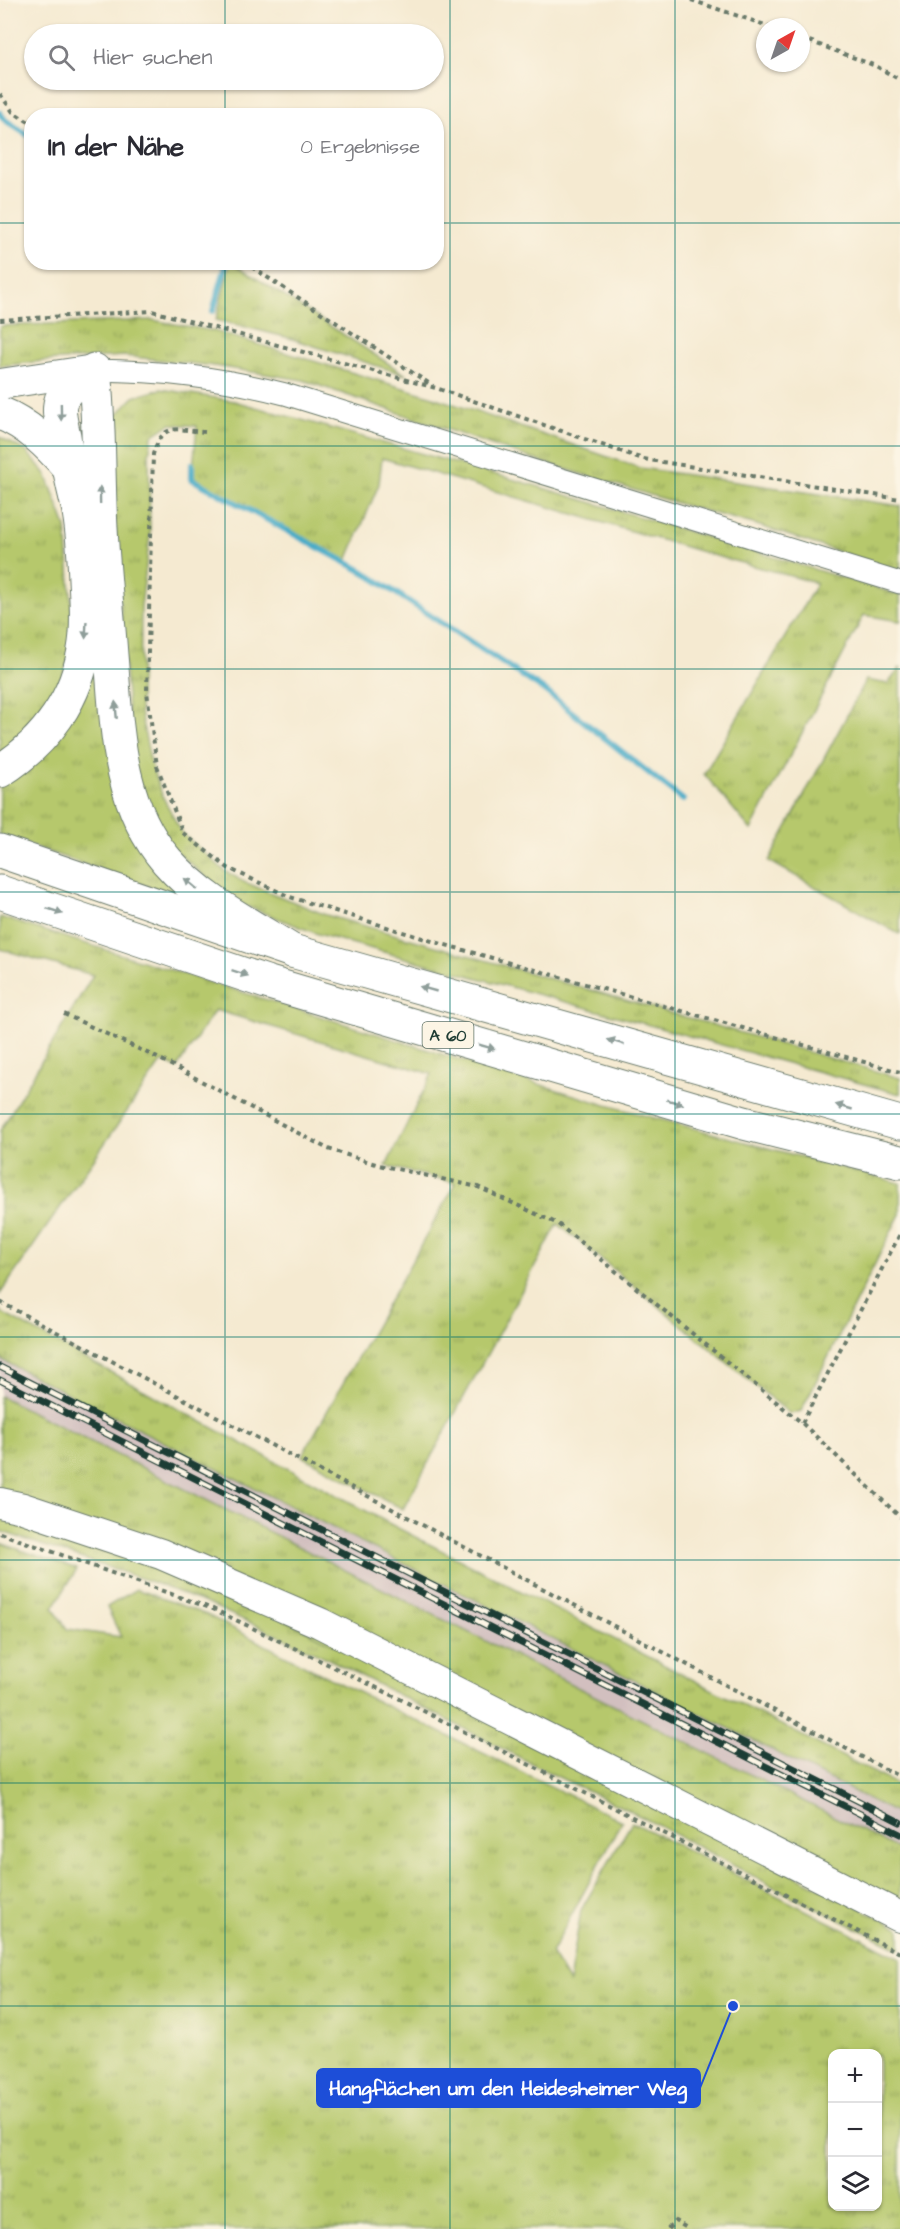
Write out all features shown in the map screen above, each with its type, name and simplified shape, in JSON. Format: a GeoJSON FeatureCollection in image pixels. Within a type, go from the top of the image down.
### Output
{"type":"FeatureCollection","features":[{"type":"Feature","properties":{"kind":"highway"},"geometry":{"type":"LineString","coordinates":[[0,771],[33,746],[49,728],[71,694],[80,670],[86,642],[82,526],[69,468],[60,403],[63,396],[76,382],[94,370],[99,415],[101,528],[118,743],[126,784],[136,811],[166,860],[207,898],[292,951]]}},
{"type":"Feature","properties":{"kind":"highway"},"geometry":{"type":"LineString","coordinates":[[0,413],[28,428],[50,446],[69,468]]}},
{"type":"Feature","properties":{"kind":"highway","name":"A 60"},"geometry":{"type":"LineString","coordinates":[[0,851],[292,951],[900,1123]]}},
{"type":"Feature","properties":{"kind":"highway","name":"A 60"},"geometry":{"type":"LineString","coordinates":[[0,892],[266,982],[744,1123],[900,1162]]}},
{"type":"Feature","properties":{"kind":"main road"},"geometry":{"type":"LineString","coordinates":[[0,384],[94,370]]}},
{"type":"Feature","properties":{"kind":"main road"},"geometry":{"type":"LineString","coordinates":[[0,1503],[23,1508],[160,1554],[320,1623],[900,1917]]}},
{"type":"Feature","properties":{"kind":"street"},"geometry":{"type":"LineString","coordinates":[[94,370],[191,374],[236,381],[285,394],[900,583]]}},
{"type":"Feature","properties":{"kind":"path"},"geometry":{"type":"LineString","coordinates":[[691,0],[756,22]]}},
{"type":"Feature","properties":{"kind":"path"},"geometry":{"type":"LineString","coordinates":[[810,41],[876,66],[900,80]]}},
{"type":"Feature","properties":{"kind":"path"},"geometry":{"type":"LineString","coordinates":[[0,94],[13,112],[24,119]]}},
{"type":"Feature","properties":{"kind":"path"},"geometry":{"type":"LineString","coordinates":[[256,270],[436,388]]}},
{"type":"Feature","properties":{"kind":"path"},"geometry":{"type":"LineString","coordinates":[[0,320],[152,311],[436,388],[644,459],[900,499]]}},
{"type":"Feature","properties":{"kind":"path"},"geometry":{"type":"LineString","coordinates":[[205,432],[171,429],[159,437],[153,454],[147,692],[157,766],[183,833],[228,868],[310,904],[435,942],[900,1072]]}},
{"type":"Feature","properties":{"kind":"path"},"geometry":{"type":"LineString","coordinates":[[64,1014],[162,1060],[328,1149],[379,1164],[478,1187],[558,1224],[802,1424],[900,1517]]}},
{"type":"Feature","properties":{"kind":"path"},"geometry":{"type":"LineString","coordinates":[[802,1424],[900,1234]]}},
{"type":"Feature","properties":{"kind":"path"},"geometry":{"type":"LineString","coordinates":[[0,1302],[900,1776]]}},
{"type":"Feature","properties":{"kind":"path"},"geometry":{"type":"LineString","coordinates":[[0,1533],[213,1609],[394,1696],[900,1953]]}},
{"type":"Feature","properties":{"kind":"path"},"geometry":{"type":"LineString","coordinates":[[668,2229],[675,2221],[689,2229]]}},
{"type":"Feature","properties":{"kind":"shaded area"},"geometry":{"type":"Polygon","coordinates":[[[0,1359],[900,1815],[900,1850],[0,1396],[0,1359]]]}},
{"type":"Feature","properties":{"kind":"green space"},"geometry":{"type":"Polygon","coordinates":[[[228,270],[244,270],[406,375],[286,337],[216,320],[228,270]]]}},
{"type":"Feature","properties":{"kind":"green space"},"geometry":{"type":"Polygon","coordinates":[[[152,320],[214,331],[430,396],[640,468],[900,506],[900,572],[757,525],[539,461],[303,380],[215,366],[124,356],[0,366],[0,326],[152,320]]]}},
{"type":"Feature","properties":{"kind":"green space"},"geometry":{"type":"Polygon","coordinates":[[[161,389],[234,401],[533,485],[900,595],[900,621],[864,615],[751,830],[704,774],[817,583],[716,556],[382,458],[379,484],[346,563],[192,479],[197,426],[170,424],[152,436],[149,454],[150,535],[141,606],[140,712],[152,768],[163,797],[182,833],[225,871],[244,882],[326,915],[900,1078],[900,1094],[318,934],[233,901],[167,843],[132,768],[115,526],[114,417],[134,397],[161,389]]]}},
{"type":"Feature","properties":{"kind":"green space"},"geometry":{"type":"Polygon","coordinates":[[[0,437],[26,451],[46,474],[66,527],[72,610],[70,657],[50,705],[0,756],[0,437]]]}},
{"type":"Feature","properties":{"kind":"green space"},"geometry":{"type":"Polygon","coordinates":[[[96,616],[117,786],[204,906],[0,835],[0,778],[15,772],[96,616]]]}},
{"type":"Feature","properties":{"kind":"green space"},"geometry":{"type":"Polygon","coordinates":[[[900,668],[899,934],[769,861],[866,680],[888,684],[900,668]]]}},
{"type":"Feature","properties":{"kind":"green space"},"geometry":{"type":"Polygon","coordinates":[[[0,917],[606,1105],[900,1183],[900,1214],[801,1411],[790,1414],[558,1224],[403,1509],[302,1456],[456,1183],[386,1166],[432,1074],[215,1010],[177,1068],[162,1061],[0,1294],[0,1131],[93,975],[0,949],[0,917]]]}},
{"type":"Feature","properties":{"kind":"green space"},"geometry":{"type":"Polygon","coordinates":[[[0,1312],[392,1525],[900,1786],[900,1815],[0,1359],[0,1312]]]}},
{"type":"Feature","properties":{"kind":"green space"},"geometry":{"type":"Polygon","coordinates":[[[0,1396],[900,1850],[900,1905],[0,1491],[0,1396]]]}},
{"type":"Feature","properties":{"kind":"green space"},"geometry":{"type":"Polygon","coordinates":[[[0,1515],[162,1565],[275,1615],[900,1928],[900,1949],[793,1897],[642,1817],[546,1771],[321,1655],[213,1606],[155,1583],[0,1531],[0,1515]]]}},
{"type":"Feature","properties":{"kind":"green space"},"geometry":{"type":"Polygon","coordinates":[[[0,1543],[77,1569],[53,1608],[67,1629],[121,1637],[107,1607],[136,1589],[207,1615],[321,1674],[622,1821],[551,1953],[569,1983],[581,1910],[632,1822],[900,1958],[900,2229],[0,2229],[0,1543]]]}},
{"type":"Feature","properties":{"kind":"waterway"},"geometry":{"type":"LineString","coordinates":[[0,113],[5,120],[24,133]]}},
{"type":"Feature","properties":{"kind":"waterway"},"geometry":{"type":"LineString","coordinates":[[213,311],[225,270]]}},
{"type":"Feature","properties":{"kind":"waterway"},"geometry":{"type":"LineString","coordinates":[[192,464],[192,479],[364,572],[544,690],[683,800]]}},
{"type":"Feature","properties":{"kind":"railway"},"geometry":{"type":"LineString","coordinates":[[0,1367],[900,1822]]}},
{"type":"Feature","properties":{"kind":"railway"},"geometry":{"type":"LineString","coordinates":[[0,1380],[900,1834]]}},
{"type":"Feature","properties":{"kind":"place","name":"Hangflächen um den Heidesheimer Weg"},"geometry":{"type":"Point","coordinates":[733,2006]}}]}
